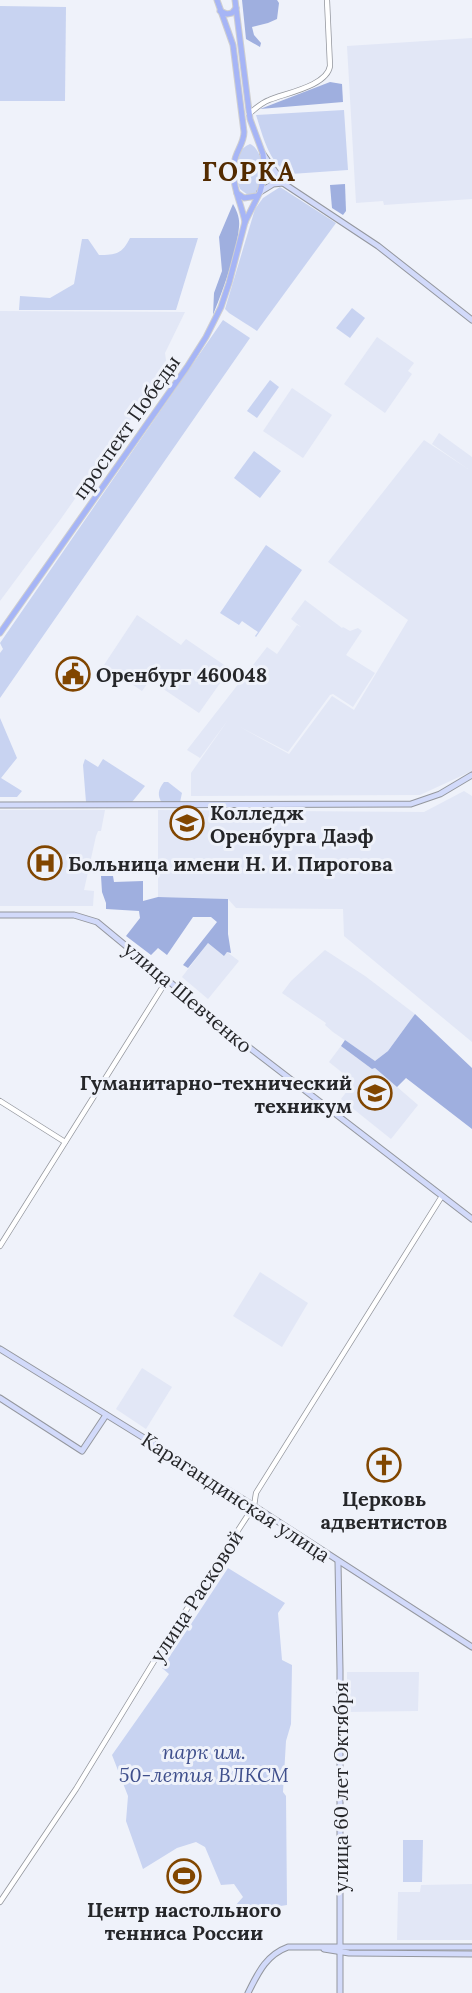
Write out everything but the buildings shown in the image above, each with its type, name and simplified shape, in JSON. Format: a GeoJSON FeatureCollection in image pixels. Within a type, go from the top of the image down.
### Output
{"type":"FeatureCollection","features":[{"type":"Feature","properties":{"kind":"main road"},"geometry":{"type":"LineString","coordinates":[[217,0],[235,53],[244,132],[234,164],[236,192],[245,222]]}},
{"type":"Feature","properties":{"kind":"main road"},"geometry":{"type":"LineString","coordinates":[[235,0],[253,130],[263,154],[283,183],[378,246],[472,320]]}},
{"type":"Feature","properties":{"kind":"main road"},"geometry":{"type":"LineString","coordinates":[[220,11],[227,14],[236,9]]}},
{"type":"Feature","properties":{"kind":"main road"},"geometry":{"type":"LineString","coordinates":[[241,145],[250,142],[259,146]]}},
{"type":"Feature","properties":{"kind":"main road","name":"проспект Победы"},"geometry":{"type":"LineString","coordinates":[[0,633],[206,338],[225,297],[245,222],[259,194],[265,173],[263,154]]}},
{"type":"Feature","properties":{"kind":"main road"},"geometry":{"type":"LineString","coordinates":[[236,192],[244,198],[259,194],[273,184],[283,183]]}},
{"type":"Feature","properties":{"kind":"main road"},"geometry":{"type":"LineString","coordinates":[[0,805],[404,805],[418,803],[440,794],[472,776]]}},
{"type":"Feature","properties":{"kind":"main road","name":"улица Шевченко"},"geometry":{"type":"LineString","coordinates":[[0,915],[74,915],[91,919],[110,932],[246,1045],[472,1219]]}},
{"type":"Feature","properties":{"kind":"main road","name":"Карагандинская улица"},"geometry":{"type":"LineString","coordinates":[[0,1348],[254,1506],[348,1569],[472,1647]]}},
{"type":"Feature","properties":{"kind":"main road"},"geometry":{"type":"LineString","coordinates":[[0,1398],[82,1451],[106,1415]]}},
{"type":"Feature","properties":{"kind":"main road","name":"улица 60 лет Октября"},"geometry":{"type":"LineString","coordinates":[[339,1562],[340,1993]]}},
{"type":"Feature","properties":{"kind":"main road"},"geometry":{"type":"LineString","coordinates":[[340,1581],[348,1569]]}},
{"type":"Feature","properties":{"kind":"main road"},"geometry":{"type":"LineString","coordinates":[[248,1993],[262,1965],[275,1953],[288,1947],[459,1950],[472,1947]]}},
{"type":"Feature","properties":{"kind":"main road"},"geometry":{"type":"LineString","coordinates":[[459,1950],[472,1954]]}},
{"type":"Feature","properties":{"kind":"street"},"geometry":{"type":"LineString","coordinates":[[251,112],[268,101],[320,81],[329,72],[327,0]]}},
{"type":"Feature","properties":{"kind":"street"},"geometry":{"type":"LineString","coordinates":[[0,1246],[167,980]]}},
{"type":"Feature","properties":{"kind":"street"},"geometry":{"type":"LineString","coordinates":[[0,1101],[65,1142]]}},
{"type":"Feature","properties":{"kind":"street","name":"улица Расковой"},"geometry":{"type":"LineString","coordinates":[[0,1902],[76,1789],[170,1635],[254,1506],[256,1493],[442,1196]]}},
{"type":"Feature","properties":{"kind":"shaded area"},"geometry":{"type":"Polygon","coordinates":[[[242,0],[277,0],[279,3],[277,19],[252,27],[254,35],[261,43],[260,47],[246,39],[242,0]]]}},
{"type":"Feature","properties":{"kind":"shaded area"},"geometry":{"type":"Polygon","coordinates":[[[472,38],[472,199],[384,205],[383,201],[356,203],[347,46],[472,38]]]}},
{"type":"Feature","properties":{"kind":"shaded area"},"geometry":{"type":"Polygon","coordinates":[[[330,82],[342,84],[343,102],[260,109],[330,82]]]}},
{"type":"Feature","properties":{"kind":"shaded area"},"geometry":{"type":"Polygon","coordinates":[[[345,184],[346,211],[343,215],[332,208],[330,185],[345,184]]]}},
{"type":"Feature","properties":{"kind":"shaded area"},"geometry":{"type":"Polygon","coordinates":[[[233,204],[239,221],[238,237],[229,271],[213,315],[214,293],[222,271],[219,237],[233,204]]]}},
{"type":"Feature","properties":{"kind":"shaded area"},"geometry":{"type":"Polygon","coordinates":[[[0,311],[185,312],[165,353],[167,368],[0,601],[0,311]]]}},
{"type":"Feature","properties":{"kind":"shaded area"},"geometry":{"type":"Polygon","coordinates":[[[377,337],[414,363],[408,371],[412,374],[385,413],[344,384],[377,337]]]}},
{"type":"Feature","properties":{"kind":"shaded area"},"geometry":{"type":"Polygon","coordinates":[[[292,388],[332,415],[303,458],[263,431],[292,388]]]}},
{"type":"Feature","properties":{"kind":"shaded area"},"geometry":{"type":"Polygon","coordinates":[[[439,433],[472,457],[472,771],[420,795],[191,796],[191,773],[228,720],[200,758],[187,750],[267,647],[277,654],[297,625],[301,627],[291,619],[305,600],[342,628],[350,631],[358,628],[362,631],[346,655],[375,673],[353,707],[333,694],[330,695],[288,752],[240,727],[289,754],[332,696],[354,710],[408,620],[328,562],[424,440],[468,469],[432,444],[439,433]]]}},
{"type":"Feature","properties":{"kind":"shaded area"},"geometry":{"type":"Polygon","coordinates":[[[137,615],[181,645],[186,639],[230,669],[199,713],[150,680],[142,691],[104,665],[137,615]]]}},
{"type":"Feature","properties":{"kind":"shaded area"},"geometry":{"type":"Polygon","coordinates":[[[464,791],[472,796],[472,1042],[344,936],[343,909],[236,908],[228,899],[158,897],[158,810],[424,812],[464,791]]]}},
{"type":"Feature","properties":{"kind":"shaded area","name":"Больница имени Н. И. Пирогова"},"geometry":{"type":"Polygon","coordinates":[[[0,810],[105,810],[101,831],[98,831],[96,836],[84,890],[94,891],[93,906],[0,906],[0,810]]]}},
{"type":"Feature","properties":{"kind":"shaded area"},"geometry":{"type":"Polygon","coordinates":[[[101,876],[113,876],[114,882],[143,881],[143,901],[158,897],[228,899],[228,934],[231,953],[227,952],[224,956],[208,943],[188,968],[183,965],[217,922],[211,917],[193,917],[167,955],[158,948],[151,955],[126,936],[140,918],[139,911],[106,909],[101,876]]]}},
{"type":"Feature","properties":{"kind":"shaded area"},"geometry":{"type":"Polygon","coordinates":[[[208,943],[223,955],[227,952],[239,961],[208,999],[182,977],[208,943]]]}},
{"type":"Feature","properties":{"kind":"shaded area"},"geometry":{"type":"Polygon","coordinates":[[[325,950],[365,976],[415,1014],[388,1051],[375,1061],[282,993],[291,981],[325,950]]]}},
{"type":"Feature","properties":{"kind":"shaded area"},"geometry":{"type":"Polygon","coordinates":[[[415,1014],[472,1068],[472,1129],[406,1078],[397,1087],[375,1068],[372,1069],[341,1046],[345,1040],[375,1061],[388,1051],[415,1014]]]}},
{"type":"Feature","properties":{"kind":"shaded area","name":"Гуманитарно-технический техникум"},"geometry":{"type":"Polygon","coordinates":[[[341,1046],[372,1069],[375,1068],[418,1105],[391,1139],[341,1099],[354,1082],[329,1062],[341,1046]]]}},
{"type":"Feature","properties":{"kind":"shaded area"},"geometry":{"type":"Polygon","coordinates":[[[260,1272],[308,1303],[282,1347],[233,1316],[260,1272]]]}},
{"type":"Feature","properties":{"kind":"shaded area"},"geometry":{"type":"Polygon","coordinates":[[[142,1368],[172,1387],[146,1429],[116,1409],[142,1368]]]}},
{"type":"Feature","properties":{"kind":"shaded area"},"geometry":{"type":"Polygon","coordinates":[[[347,1672],[419,1672],[418,1711],[347,1712],[347,1672]]]}},
{"type":"Feature","properties":{"kind":"shaded area"},"geometry":{"type":"Polygon","coordinates":[[[472,1884],[472,1940],[397,1940],[398,1892],[420,1892],[421,1885],[472,1884]]]}},
{"type":"Feature","properties":{"kind":"green space"},"geometry":{"type":"Polygon","coordinates":[[[0,6],[66,7],[65,101],[0,101],[0,6]]]}},
{"type":"Feature","properties":{"kind":"green space"},"geometry":{"type":"Polygon","coordinates":[[[344,110],[348,170],[291,174],[283,170],[272,157],[256,115],[344,110]]]}},
{"type":"Feature","properties":{"kind":"green space"},"geometry":{"type":"Polygon","coordinates":[[[250,144],[255,147],[261,159],[263,174],[257,192],[248,195],[240,189],[236,164],[240,152],[250,144]]]}},
{"type":"Feature","properties":{"kind":"green space"},"geometry":{"type":"Polygon","coordinates":[[[280,187],[336,223],[257,331],[225,309],[255,209],[263,198],[280,187]]]}},
{"type":"Feature","properties":{"kind":"green space"},"geometry":{"type":"Polygon","coordinates":[[[130,238],[198,238],[176,310],[19,310],[20,296],[50,298],[74,284],[82,239],[88,239],[99,255],[105,255],[121,250],[130,238]]]}},
{"type":"Feature","properties":{"kind":"green space"},"geometry":{"type":"Polygon","coordinates":[[[352,308],[365,318],[350,338],[336,328],[352,308]]]}},
{"type":"Feature","properties":{"kind":"green space"},"geometry":{"type":"Polygon","coordinates":[[[223,320],[250,338],[0,698],[0,653],[3,649],[0,643],[223,320]]]}},
{"type":"Feature","properties":{"kind":"green space"},"geometry":{"type":"Polygon","coordinates":[[[270,380],[279,387],[257,418],[247,411],[270,380]]]}},
{"type":"Feature","properties":{"kind":"green space"},"geometry":{"type":"Polygon","coordinates":[[[254,451],[281,471],[260,498],[234,478],[254,451]]]}},
{"type":"Feature","properties":{"kind":"green space"},"geometry":{"type":"Polygon","coordinates":[[[266,545],[302,570],[256,637],[258,632],[242,621],[239,625],[220,613],[266,545]]]}},
{"type":"Feature","properties":{"kind":"green space"},"geometry":{"type":"Polygon","coordinates":[[[0,718],[17,758],[1,778],[22,791],[17,797],[0,797],[0,718]]]}},
{"type":"Feature","properties":{"kind":"green space"},"geometry":{"type":"Polygon","coordinates":[[[85,759],[98,767],[103,759],[145,786],[132,802],[86,802],[83,765],[85,759]]]}},
{"type":"Feature","properties":{"kind":"green space"},"geometry":{"type":"Polygon","coordinates":[[[164,782],[168,782],[182,793],[180,802],[162,803],[159,792],[164,782]]]}},
{"type":"Feature","properties":{"kind":"green space","name":"парк им. 50-летия ВЛКСМ"},"geometry":{"type":"Polygon","coordinates":[[[228,1568],[285,1603],[278,1613],[282,1660],[292,1665],[291,1724],[286,1741],[283,1792],[286,1796],[287,1905],[274,1907],[259,1914],[241,1913],[235,1906],[243,1897],[234,1884],[221,1885],[205,1847],[196,1842],[177,1848],[143,1869],[126,1821],[128,1796],[112,1755],[169,1674],[162,1668],[228,1568]]]}},
{"type":"Feature","properties":{"kind":"green space"},"geometry":{"type":"Polygon","coordinates":[[[403,1840],[423,1840],[422,1882],[403,1882],[403,1840]]]}},
{"type":"Feature","properties":{"kind":"place","name":"Оренбург 460048"},"geometry":{"type":"Point","coordinates":[73,674]}},
{"type":"Feature","properties":{"kind":"place","name":"Колледж Оренбурга Даэф"},"geometry":{"type":"Point","coordinates":[187,823]}},
{"type":"Feature","properties":{"kind":"place","name":"Больница имени Н. И. Пирогова"},"geometry":{"type":"Point","coordinates":[45,863]}},
{"type":"Feature","properties":{"kind":"place","name":"Гуманитарно-технический техникум"},"geometry":{"type":"Point","coordinates":[375,1093]}},
{"type":"Feature","properties":{"kind":"place","name":"Церковь адвентистов"},"geometry":{"type":"Point","coordinates":[384,1465]}},
{"type":"Feature","properties":{"kind":"place","name":"Центр настольного тенниса России"},"geometry":{"type":"Point","coordinates":[184,1876]}},
{"type":"Feature","properties":{"kind":"district","name":"ГОРКА"},"geometry":{"type":"Point","coordinates":[249,171]}}]}
